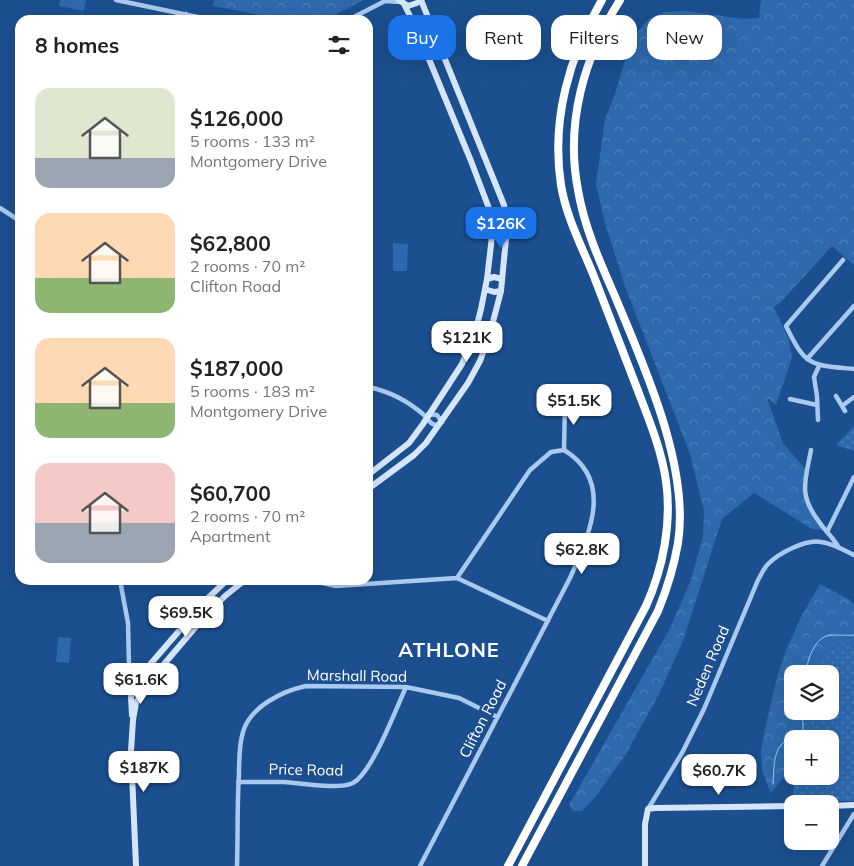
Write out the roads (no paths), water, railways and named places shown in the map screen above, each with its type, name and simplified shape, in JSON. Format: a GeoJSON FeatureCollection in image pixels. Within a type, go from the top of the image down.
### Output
{"type":"FeatureCollection","features":[{"type":"Feature","properties":{"kind":"highway"},"geometry":{"type":"LineString","coordinates":[[508,866],[646,606],[659,574],[666,535],[666,481],[657,445],[611,320],[574,230],[561,186],[558,161],[559,133],[569,71],[588,24],[602,0]]}},
{"type":"Feature","properties":{"kind":"highway"},"geometry":{"type":"LineString","coordinates":[[522,866],[658,611],[669,580],[678,542],[680,518],[678,493],[670,443],[656,400],[588,228],[577,189],[574,164],[576,117],[586,68],[606,22],[620,0]]}},
{"type":"Feature","properties":{"kind":"street"},"geometry":{"type":"LineString","coordinates":[[116,0],[190,15]]}},
{"type":"Feature","properties":{"kind":"street"},"geometry":{"type":"LineString","coordinates":[[358,15],[386,1],[413,5],[420,0],[426,15]]}},
{"type":"Feature","properties":{"kind":"street"},"geometry":{"type":"LineString","coordinates":[[401,2],[408,15]]}},
{"type":"Feature","properties":{"kind":"street"},"geometry":{"type":"LineString","coordinates":[[373,471],[409,443],[462,364],[477,325],[487,279],[492,218],[429,60]]}},
{"type":"Feature","properties":{"kind":"street"},"geometry":{"type":"LineString","coordinates":[[373,485],[426,443],[468,383],[480,361],[489,337],[501,291],[507,228],[504,205],[445,60]]}},
{"type":"Feature","properties":{"kind":"street"},"geometry":{"type":"LineString","coordinates":[[0,208],[15,218]]}},
{"type":"Feature","properties":{"kind":"street"},"geometry":{"type":"LineString","coordinates":[[843,260],[786,326],[800,352],[807,359],[819,366],[854,369]]}},
{"type":"Feature","properties":{"kind":"street"},"geometry":{"type":"LineString","coordinates":[[487,279],[494,277],[502,279]]}},
{"type":"Feature","properties":{"kind":"street"},"geometry":{"type":"LineString","coordinates":[[485,289],[494,292],[501,291]]}},
{"type":"Feature","properties":{"kind":"street"},"geometry":{"type":"LineString","coordinates":[[807,359],[854,306]]}},
{"type":"Feature","properties":{"kind":"street"},"geometry":{"type":"LineString","coordinates":[[818,420],[814,377],[819,366]]}},
{"type":"Feature","properties":{"kind":"street"},"geometry":{"type":"LineString","coordinates":[[373,388],[394,396],[426,415],[433,425],[440,424]]}},
{"type":"Feature","properties":{"kind":"street"},"geometry":{"type":"LineString","coordinates":[[836,396],[845,411]]}},
{"type":"Feature","properties":{"kind":"street"},"geometry":{"type":"LineString","coordinates":[[842,406],[854,397]]}},
{"type":"Feature","properties":{"kind":"street"},"geometry":{"type":"LineString","coordinates":[[790,399],[817,405]]}},
{"type":"Feature","properties":{"kind":"street"},"geometry":{"type":"LineString","coordinates":[[457,578],[530,470],[551,452],[564,450],[564,402]]}},
{"type":"Feature","properties":{"kind":"street"},"geometry":{"type":"LineString","coordinates":[[426,415],[437,415],[440,424]]}},
{"type":"Feature","properties":{"kind":"street","name":"Clifton Road"},"geometry":{"type":"LineString","coordinates":[[420,866],[570,578],[590,533],[594,512],[592,484],[581,463],[564,450]]}},
{"type":"Feature","properties":{"kind":"street"},"geometry":{"type":"LineString","coordinates":[[811,450],[805,495],[809,509],[839,548]]}},
{"type":"Feature","properties":{"kind":"street"},"geometry":{"type":"LineString","coordinates":[[827,532],[854,477]]}},
{"type":"Feature","properties":{"kind":"street","name":"Neden Road"},"geometry":{"type":"LineString","coordinates":[[645,866],[645,824],[648,809],[682,753],[704,709],[758,580],[767,565],[785,553],[812,541],[826,542],[854,555]]}},
{"type":"Feature","properties":{"kind":"street"},"geometry":{"type":"LineString","coordinates":[[373,584],[457,578],[548,621]]}},
{"type":"Feature","properties":{"kind":"street"},"geometry":{"type":"LineString","coordinates":[[121,585],[128,623],[133,720],[131,752],[136,866]]}},
{"type":"Feature","properties":{"kind":"street"},"geometry":{"type":"LineString","coordinates":[[131,697],[140,676],[198,608],[222,585]]}},
{"type":"Feature","properties":{"kind":"street"},"geometry":{"type":"LineString","coordinates":[[133,720],[138,699],[148,684],[199,623],[225,596],[239,585]]}},
{"type":"Feature","properties":{"kind":"street"},"geometry":{"type":"LineString","coordinates":[[332,585],[351,585]]}},
{"type":"Feature","properties":{"kind":"street"},"geometry":{"type":"LineString","coordinates":[[198,608],[207,615]]}},
{"type":"Feature","properties":{"kind":"street"},"geometry":{"type":"LineString","coordinates":[[190,618],[199,623]]}},
{"type":"Feature","properties":{"kind":"street"},"geometry":{"type":"LineString","coordinates":[[129,665],[148,684]]}},
{"type":"Feature","properties":{"kind":"street","name":"Marshall Road"},"geometry":{"type":"LineString","coordinates":[[237,866],[238,782],[243,731],[249,719],[282,694],[306,686],[406,687],[459,698],[498,717]]}},
{"type":"Feature","properties":{"kind":"street","name":"Price Road"},"geometry":{"type":"LineString","coordinates":[[238,782],[282,782],[339,786],[352,783],[363,775],[368,768],[406,687]]}},
{"type":"Feature","properties":{"kind":"street"},"geometry":{"type":"LineString","coordinates":[[648,809],[784,806]]}},
{"type":"Feature","properties":{"kind":"street"},"geometry":{"type":"LineString","coordinates":[[839,806],[854,806]]}},
{"type":"Feature","properties":{"kind":"street"},"geometry":{"type":"LineString","coordinates":[[822,866],[854,814]]}},
{"type":"Feature","properties":{"kind":"waterway"},"geometry":{"type":"LineString","coordinates":[[807,665],[811,652],[821,639],[829,635],[854,635]]}},
{"type":"Feature","properties":{"kind":"waterway"},"geometry":{"type":"LineString","coordinates":[[773,784],[774,763],[778,749],[787,740],[802,733],[803,720]]}},
{"type":"Feature","properties":{"kind":"district","name":"ATHLONE"},"geometry":{"type":"Point","coordinates":[449,650]}}]}
